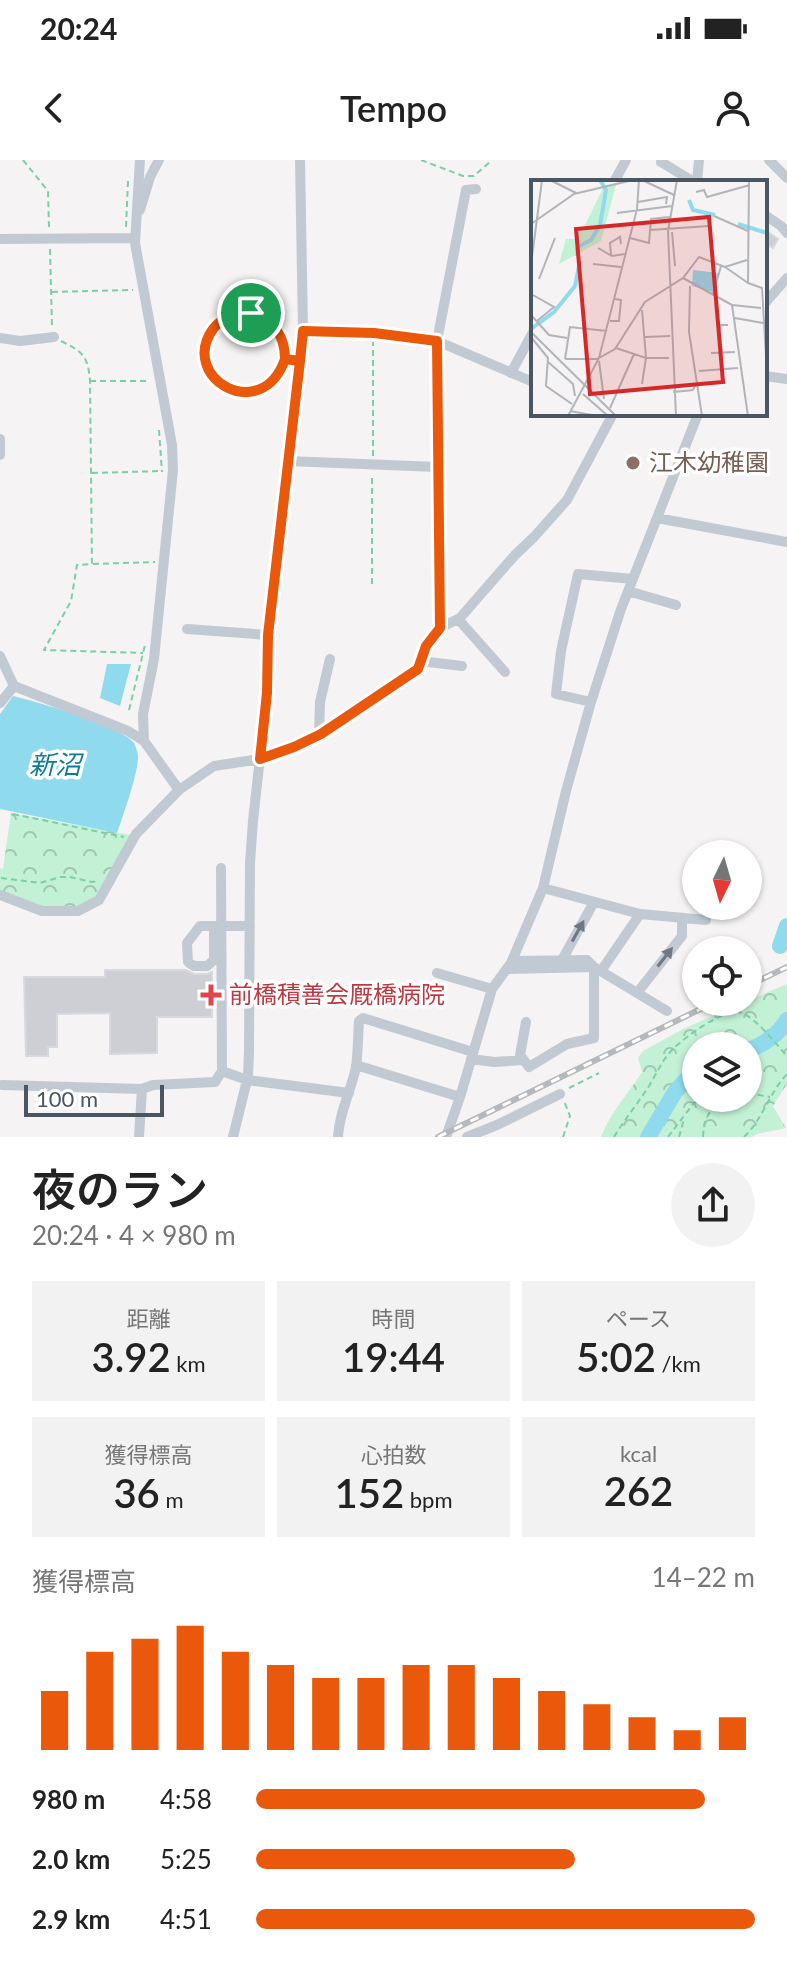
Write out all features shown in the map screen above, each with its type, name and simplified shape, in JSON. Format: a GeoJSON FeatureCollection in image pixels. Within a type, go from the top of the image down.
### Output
{"type":"FeatureCollection","features":[{"type":"Feature","properties":{"kind":"street"},"geometry":{"type":"LineString","coordinates":[[136,221],[140,160]]}},
{"type":"Feature","properties":{"kind":"street"},"geometry":{"type":"LineString","coordinates":[[144,741],[143,714],[154,659],[173,470],[172,445],[130,238],[150,177],[159,160]]}},
{"type":"Feature","properties":{"kind":"street"},"geometry":{"type":"LineString","coordinates":[[233,1137],[247,1080],[250,863],[267,693],[268,635],[303,331],[300,160]]}},
{"type":"Feature","properties":{"kind":"street"},"geometry":{"type":"LineString","coordinates":[[615,180],[626,160]]}},
{"type":"Feature","properties":{"kind":"street"},"geometry":{"type":"LineString","coordinates":[[662,160],[695,180]]}},
{"type":"Feature","properties":{"kind":"street"},"geometry":{"type":"LineString","coordinates":[[697,180],[699,160]]}},
{"type":"Feature","properties":{"kind":"street"},"geometry":{"type":"LineString","coordinates":[[769,160],[787,178]]}},
{"type":"Feature","properties":{"kind":"street"},"geometry":{"type":"LineString","coordinates":[[440,628],[437,341],[466,190],[476,189]]}},
{"type":"Feature","properties":{"kind":"street"},"geometry":{"type":"LineString","coordinates":[[767,216],[787,233]]}},
{"type":"Feature","properties":{"kind":"street"},"geometry":{"type":"LineString","coordinates":[[0,239],[130,238]]}},
{"type":"Feature","properties":{"kind":"street"},"geometry":{"type":"LineString","coordinates":[[767,301],[787,278]]}},
{"type":"Feature","properties":{"kind":"street"},"geometry":{"type":"LineString","coordinates":[[239,313],[251,313],[273,324],[285,346],[285,359],[272,382],[260,390],[247,393],[221,385],[206,362],[205,349],[209,335],[217,324],[239,313]]}},
{"type":"Feature","properties":{"kind":"street"},"geometry":{"type":"LineString","coordinates":[[303,331],[374,333],[437,341],[531,381]]}},
{"type":"Feature","properties":{"kind":"street"},"geometry":{"type":"LineString","coordinates":[[511,373],[531,336]]}},
{"type":"Feature","properties":{"kind":"street"},"geometry":{"type":"LineString","coordinates":[[0,338],[20,341],[54,337]]}},
{"type":"Feature","properties":{"kind":"street"},"geometry":{"type":"LineString","coordinates":[[285,359],[300,361]]}},
{"type":"Feature","properties":{"kind":"street"},"geometry":{"type":"LineString","coordinates":[[767,376],[787,379]]}},
{"type":"Feature","properties":{"kind":"street"},"geometry":{"type":"LineString","coordinates":[[0,895],[42,911],[78,911],[99,900],[136,834],[179,790],[214,766],[260,759],[319,735],[418,669],[426,646],[440,628],[458,619],[567,500],[609,416]]}},
{"type":"Feature","properties":{"kind":"street"},"geometry":{"type":"LineString","coordinates":[[446,1137],[492,989],[509,965],[543,888],[591,702],[628,591],[697,416]]}},
{"type":"Feature","properties":{"kind":"street"},"geometry":{"type":"LineString","coordinates":[[0,439],[0,455]]}},
{"type":"Feature","properties":{"kind":"street"},"geometry":{"type":"LineString","coordinates":[[288,461],[437,467]]}},
{"type":"Feature","properties":{"kind":"street"},"geometry":{"type":"LineString","coordinates":[[657,518],[787,542]]}},
{"type":"Feature","properties":{"kind":"street"},"geometry":{"type":"LineString","coordinates":[[591,702],[556,694],[561,651],[578,574],[633,579]]}},
{"type":"Feature","properties":{"kind":"street"},"geometry":{"type":"LineString","coordinates":[[628,591],[676,605]]}},
{"type":"Feature","properties":{"kind":"street"},"geometry":{"type":"LineString","coordinates":[[458,619],[505,672]]}},
{"type":"Feature","properties":{"kind":"street"},"geometry":{"type":"LineString","coordinates":[[187,629],[268,635]]}},
{"type":"Feature","properties":{"kind":"street"},"geometry":{"type":"LineString","coordinates":[[0,656],[14,686],[128,731],[144,741],[179,790]]}},
{"type":"Feature","properties":{"kind":"street"},"geometry":{"type":"LineString","coordinates":[[319,735],[320,702],[330,659]]}},
{"type":"Feature","properties":{"kind":"street"},"geometry":{"type":"LineString","coordinates":[[420,661],[462,666]]}},
{"type":"Feature","properties":{"kind":"street"},"geometry":{"type":"LineString","coordinates":[[0,703],[14,686]]}},
{"type":"Feature","properties":{"kind":"street"},"geometry":{"type":"LineString","coordinates":[[2,1085],[142,1089],[153,1085],[215,1082],[222,1071],[218,926],[221,868]]}},
{"type":"Feature","properties":{"kind":"street"},"geometry":{"type":"LineString","coordinates":[[543,888],[640,914],[682,918]]}},
{"type":"Feature","properties":{"kind":"street"},"geometry":{"type":"LineString","coordinates":[[562,960],[594,902]]}},
{"type":"Feature","properties":{"kind":"street"},"geometry":{"type":"LineString","coordinates":[[526,1022],[520,1055],[529,1067],[567,1044],[594,1038],[598,969],[640,914]]}},
{"type":"Feature","properties":{"kind":"street"},"geometry":{"type":"LineString","coordinates":[[637,993],[682,936],[682,920]]}},
{"type":"Feature","properties":{"kind":"street"},"geometry":{"type":"LineString","coordinates":[[218,926],[250,926]]}},
{"type":"Feature","properties":{"kind":"street"},"geometry":{"type":"LineString","coordinates":[[509,965],[587,960],[667,1011]]}},
{"type":"Feature","properties":{"kind":"street"},"geometry":{"type":"LineString","coordinates":[[509,965],[598,969]]}},
{"type":"Feature","properties":{"kind":"street"},"geometry":{"type":"LineString","coordinates":[[437,973],[492,989]]}},
{"type":"Feature","properties":{"kind":"street"},"geometry":{"type":"LineString","coordinates":[[338,1137],[339,1121],[356,1065],[359,1021],[363,1018],[494,1062],[523,1060]]}},
{"type":"Feature","properties":{"kind":"street"},"geometry":{"type":"LineString","coordinates":[[356,1065],[460,1097]]}},
{"type":"Feature","properties":{"kind":"street"},"geometry":{"type":"LineString","coordinates":[[222,1071],[247,1080],[349,1093]]}},
{"type":"Feature","properties":{"kind":"street"},"geometry":{"type":"LineString","coordinates":[[139,1137],[142,1089]]}},
{"type":"Feature","properties":{"kind":"street"},"geometry":{"type":"LineString","coordinates":[[467,1137],[560,1094]]}},
{"type":"Feature","properties":{"kind":"path"},"geometry":{"type":"LineString","coordinates":[[23,160],[48,191],[54,337],[81,352],[88,366],[92,564]]}},
{"type":"Feature","properties":{"kind":"path"},"geometry":{"type":"LineString","coordinates":[[421,160],[463,176],[474,176],[492,160]]}},
{"type":"Feature","properties":{"kind":"path"},"geometry":{"type":"LineString","coordinates":[[129,172],[125,209],[130,238]]}},
{"type":"Feature","properties":{"kind":"path"},"geometry":{"type":"LineString","coordinates":[[51,292],[134,290]]}},
{"type":"Feature","properties":{"kind":"path"},"geometry":{"type":"LineString","coordinates":[[90,381],[152,381]]}},
{"type":"Feature","properties":{"kind":"path"},"geometry":{"type":"LineString","coordinates":[[159,431],[162,483]]}},
{"type":"Feature","properties":{"kind":"path"},"geometry":{"type":"LineString","coordinates":[[91,473],[162,471]]}},
{"type":"Feature","properties":{"kind":"path"},"geometry":{"type":"LineString","coordinates":[[143,653],[44,650],[71,601],[77,565],[155,562]]}},
{"type":"Feature","properties":{"kind":"path"},"geometry":{"type":"LineString","coordinates":[[129,710],[146,638]]}},
{"type":"Feature","properties":{"kind":"path"},"geometry":{"type":"LineString","coordinates":[[13,814],[122,836],[118,846]]}},
{"type":"Feature","properties":{"kind":"path"},"geometry":{"type":"LineString","coordinates":[[1,878],[40,883],[60,877],[99,881]]}},
{"type":"Feature","properties":{"kind":"path"},"geometry":{"type":"LineString","coordinates":[[614,1137],[651,1084],[660,1064],[674,1048],[722,1014],[742,1012],[787,1056]]}},
{"type":"Feature","properties":{"kind":"path"},"geometry":{"type":"LineString","coordinates":[[563,1137],[570,1116],[560,1094],[599,1073]]}},
{"type":"Feature","properties":{"kind":"path"},"geometry":{"type":"LineString","coordinates":[[744,1137],[787,1074]]}},
{"type":"Feature","properties":{"kind":"path"},"geometry":{"type":"LineString","coordinates":[[762,1095],[770,1097]]}},
{"type":"Feature","properties":{"kind":"path"},"geometry":{"type":"LineString","coordinates":[[668,1137],[688,1112]]}},
{"type":"Feature","properties":{"kind":"path"},"geometry":{"type":"LineString","coordinates":[[703,1137],[708,1112]]}},
{"type":"Feature","properties":{"kind":"path"},"geometry":{"type":"LineString","coordinates":[[679,1137],[685,1116]]}},
{"type":"Feature","properties":{"kind":"green space"},"geometry":{"type":"Polygon","coordinates":[[[11,813],[131,835],[97,898],[76,907],[42,907],[0,892],[0,868],[3,869],[11,813]]]}},
{"type":"Feature","properties":{"kind":"green space"},"geometry":{"type":"Polygon","coordinates":[[[787,984],[787,1084],[773,1106],[786,1128],[752,1137],[601,1137],[642,1072],[638,1058],[643,1051],[713,1016],[762,1016],[762,995],[787,984]]]}},
{"type":"Feature","properties":{"kind":"water"},"geometry":{"type":"Polygon","coordinates":[[[107,664],[131,664],[120,706],[100,698],[107,664]]]}},
{"type":"Feature","properties":{"kind":"water","name":"新沼"},"geometry":{"type":"Polygon","coordinates":[[[13,696],[97,722],[134,743],[138,755],[136,772],[117,833],[0,809],[0,714],[13,696]]]}},
{"type":"Feature","properties":{"kind":"building"},"geometry":{"type":"Polygon","coordinates":[[[767,231],[778,239],[773,248],[767,244],[767,231]]]}},
{"type":"Feature","properties":{"kind":"building"},"geometry":{"type":"Polygon","coordinates":[[[105,970],[212,972],[212,1017],[157,1017],[157,1053],[110,1054],[110,1013],[57,1014],[57,1047],[48,1047],[48,1056],[26,1056],[24,977],[105,977],[105,970]]]}},
{"type":"Feature","properties":{"kind":"waterway"},"geometry":{"type":"LineString","coordinates":[[780,946],[787,926]]}},
{"type":"Feature","properties":{"kind":"waterway"},"geometry":{"type":"LineString","coordinates":[[762,1044],[780,1030],[787,1020]]}},
{"type":"Feature","properties":{"kind":"waterway"},"geometry":{"type":"LineString","coordinates":[[648,1137],[682,1084]]}},
{"type":"Feature","properties":{"kind":"railway"},"geometry":{"type":"LineString","coordinates":[[762,979],[787,967]]}},
{"type":"Feature","properties":{"kind":"railway"},"geometry":{"type":"LineString","coordinates":[[438,1137],[686,1016]]}},
{"type":"Feature","properties":{"kind":"place","name":"江木幼稚園"},"geometry":{"type":"Point","coordinates":[633,463]}},
{"type":"Feature","properties":{"kind":"place","name":"前橋積善会厩橋病院"},"geometry":{"type":"Point","coordinates":[211,995]}},
{"type":"Feature","properties":{"kind":"route"},"geometry":{"type":"LineString","coordinates":[[251,313],[239,313],[217,324],[209,335],[205,349],[206,362],[212,375],[221,385],[233,391],[247,393],[260,390],[272,382],[285,359],[300,361],[303,331],[374,333],[437,341],[440,628],[426,646],[418,669],[321,734],[260,759],[267,693],[268,635],[300,361],[285,359],[285,346],[273,324],[251,313]]}}]}
